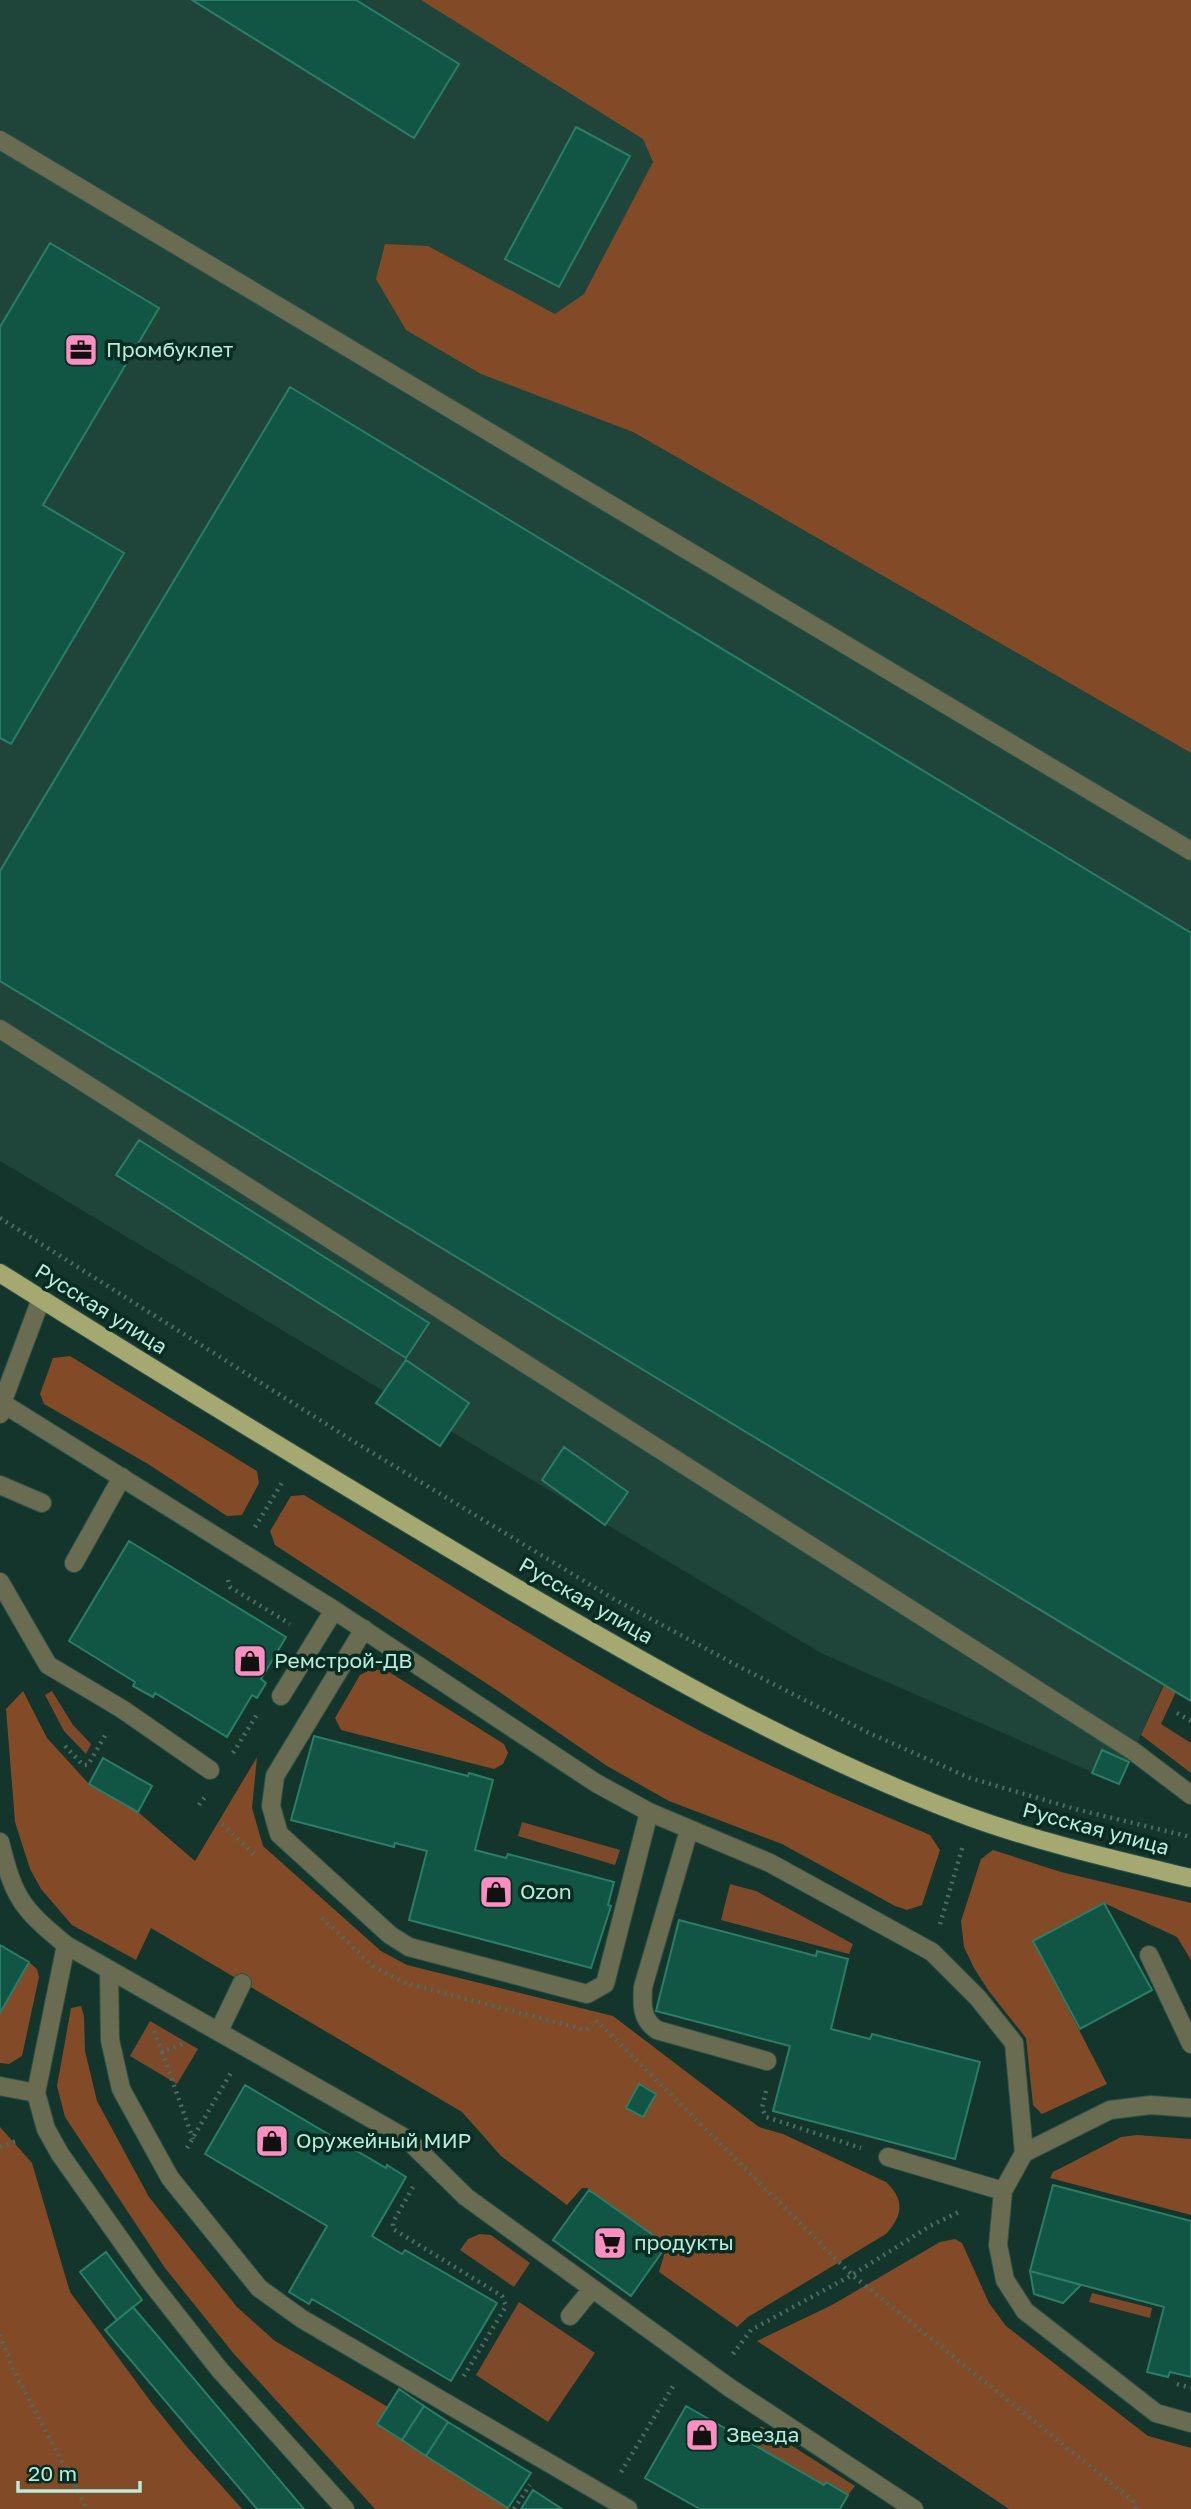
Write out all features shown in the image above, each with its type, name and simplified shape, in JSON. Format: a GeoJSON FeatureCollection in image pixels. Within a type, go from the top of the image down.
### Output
{"type":"FeatureCollection","features":[{"type":"Feature","properties":{"kind":"main road","name":"Русская улица"},"geometry":{"type":"LineString","coordinates":[[0,1273],[297,1458],[589,1631],[724,1705],[856,1771],[971,1817],[1066,1847],[1191,1878]]}},
{"type":"Feature","properties":{"kind":"lane"},"geometry":{"type":"LineString","coordinates":[[0,140],[1191,851]]}},
{"type":"Feature","properties":{"kind":"lane"},"geometry":{"type":"LineString","coordinates":[[0,1029],[1133,1751],[1191,1796]]}},
{"type":"Feature","properties":{"kind":"lane"},"geometry":{"type":"LineString","coordinates":[[41,1299],[1,1409],[122,1477],[334,1610],[596,1783],[649,1812],[770,1863],[932,1952],[978,1998],[1014,2043],[1024,2153],[1003,2192],[998,2245],[1005,2280],[1025,2311],[1156,2413],[1191,2423]]}},
{"type":"Feature","properties":{"kind":"lane"},"geometry":{"type":"LineString","coordinates":[[74,1563],[122,1477]]}},
{"type":"Feature","properties":{"kind":"lane"},"geometry":{"type":"LineString","coordinates":[[0,1485],[42,1503]]}},
{"type":"Feature","properties":{"kind":"lane"},"geometry":{"type":"LineString","coordinates":[[0,1582],[48,1665],[122,1709],[210,1770]]}},
{"type":"Feature","properties":{"kind":"lane"},"geometry":{"type":"LineString","coordinates":[[281,1696],[334,1610]]}},
{"type":"Feature","properties":{"kind":"lane"},"geometry":{"type":"LineString","coordinates":[[364,1629],[275,1776],[271,1806],[279,1835],[390,1935],[409,1947],[587,1994],[605,1984],[649,1812]]}},
{"type":"Feature","properties":{"kind":"lane"},"geometry":{"type":"LineString","coordinates":[[689,1830],[643,1987],[642,2008],[648,2024],[657,2031],[767,2061]]}},
{"type":"Feature","properties":{"kind":"lane"},"geometry":{"type":"LineString","coordinates":[[0,1842],[18,1899],[33,1918],[65,1945],[407,2139],[466,2197],[592,2289],[716,2378],[914,2509]]}},
{"type":"Feature","properties":{"kind":"lane"},"geometry":{"type":"LineString","coordinates":[[65,1945],[36,2093],[46,2129],[60,2154],[149,2280],[219,2369],[345,2509]]}},
{"type":"Feature","properties":{"kind":"lane"},"geometry":{"type":"LineString","coordinates":[[1149,1955],[1191,2044]]}},
{"type":"Feature","properties":{"kind":"lane"},"geometry":{"type":"LineString","coordinates":[[109,1970],[110,2040],[121,2089],[170,2178],[259,2288],[280,2305],[628,2509]]}},
{"type":"Feature","properties":{"kind":"lane"},"geometry":{"type":"LineString","coordinates":[[219,2031],[242,1983]]}},
{"type":"Feature","properties":{"kind":"lane"},"geometry":{"type":"LineString","coordinates":[[0,2085],[36,2093]]}},
{"type":"Feature","properties":{"kind":"lane"},"geometry":{"type":"LineString","coordinates":[[1024,2153],[1110,2110],[1151,2105],[1191,2108]]}},
{"type":"Feature","properties":{"kind":"lane"},"geometry":{"type":"LineString","coordinates":[[888,2157],[1003,2192]]}},
{"type":"Feature","properties":{"kind":"lane"},"geometry":{"type":"LineString","coordinates":[[570,2316],[592,2289]]}},
{"type":"Feature","properties":{"kind":"path"},"geometry":{"type":"LineString","coordinates":[[0,1218],[353,1441],[612,1598],[750,1672],[869,1733],[970,1778],[1075,1809],[1191,1837]]}},
{"type":"Feature","properties":{"kind":"path"},"geometry":{"type":"LineString","coordinates":[[283,1481],[226,1576],[230,1587],[299,1630]]}},
{"type":"Feature","properties":{"kind":"path"},"geometry":{"type":"LineString","coordinates":[[210,1770],[228,1763],[261,1708]]}},
{"type":"Feature","properties":{"kind":"path"},"geometry":{"type":"LineString","coordinates":[[1177,1713],[1191,1721]]}},
{"type":"Feature","properties":{"kind":"path"},"geometry":{"type":"LineString","coordinates":[[65,1746],[83,1765],[88,1765],[92,1755]]}},
{"type":"Feature","properties":{"kind":"path"},"geometry":{"type":"LineString","coordinates":[[932,1952],[971,1817]]}},
{"type":"Feature","properties":{"kind":"path"},"geometry":{"type":"LineString","coordinates":[[521,2014],[586,2030],[596,2021],[852,2275],[1132,2500],[1136,2509]]}},
{"type":"Feature","properties":{"kind":"path"},"geometry":{"type":"LineString","coordinates":[[170,2178],[247,2046]]}},
{"type":"Feature","properties":{"kind":"path"},"geometry":{"type":"LineString","coordinates":[[162,2052],[192,2139]]}},
{"type":"Feature","properties":{"kind":"path"},"geometry":{"type":"LineString","coordinates":[[767,2061],[771,2064],[772,2071],[762,2108],[765,2117],[888,2157]]}},
{"type":"Feature","properties":{"kind":"path"},"geometry":{"type":"LineString","coordinates":[[429,2159],[393,2222],[393,2229],[502,2296],[506,2306],[449,2403]]}},
{"type":"Feature","properties":{"kind":"path"},"geometry":{"type":"LineString","coordinates":[[716,2378],[751,2330],[852,2275],[930,2226]]}},
{"type":"Feature","properties":{"kind":"path"},"geometry":{"type":"LineString","coordinates":[[0,2335],[12,2367],[87,2509]]}},
{"type":"Feature","properties":{"kind":"path"},"geometry":{"type":"LineString","coordinates":[[606,2496],[690,2359]]}},
{"type":"Feature","properties":{"kind":"path"},"geometry":{"type":"LineString","coordinates":[[1177,2384],[1191,2388]]}},
{"type":"Feature","properties":{"kind":"shaded area"},"geometry":{"type":"Polygon","coordinates":[[[0,0],[529,0],[773,163],[633,432],[1191,753],[1191,1701],[1163,1685],[1119,1784],[821,1653],[0,1161],[0,0]]]}},
{"type":"Feature","properties":{"kind":"shaded area"},"geometry":{"type":"Polygon","coordinates":[[[421,0],[1191,0],[1191,753],[633,432],[481,374],[406,330],[376,279],[385,244],[428,246],[555,314],[584,294],[653,162],[643,139],[421,0]]]}},
{"type":"Feature","properties":{"kind":"shaded area"},"geometry":{"type":"Polygon","coordinates":[[[70,1356],[257,1471],[259,1483],[242,1515],[227,1516],[148,1464],[44,1404],[40,1394],[53,1358],[70,1356]]]}},
{"type":"Feature","properties":{"kind":"shaded area"},"geometry":{"type":"Polygon","coordinates":[[[304,1495],[551,1646],[702,1732],[815,1786],[930,1835],[940,1850],[922,1905],[907,1910],[895,1906],[782,1844],[669,1801],[607,1766],[275,1545],[270,1531],[291,1496],[304,1495]]]}},
{"type":"Feature","properties":{"kind":"shaded area"},"geometry":{"type":"Polygon","coordinates":[[[372,1669],[389,1672],[504,1744],[508,1753],[503,1764],[494,1769],[341,1730],[335,1718],[360,1675],[372,1669]]]}},
{"type":"Feature","properties":{"kind":"shaded area"},"geometry":{"type":"Polygon","coordinates":[[[1164,1685],[1176,1692],[1161,1724],[1191,1743],[1191,1773],[1141,1735],[1164,1685]]]}},
{"type":"Feature","properties":{"kind":"shaded area"},"geometry":{"type":"Polygon","coordinates":[[[23,1691],[47,1738],[89,1784],[138,1812],[195,1861],[257,1757],[252,1808],[263,1846],[381,1951],[407,1965],[613,2016],[759,2127],[783,2134],[886,2182],[899,2201],[896,2220],[886,2234],[748,2317],[737,2327],[659,2272],[667,2245],[587,2188],[582,2188],[567,2205],[501,2156],[462,2112],[151,1928],[136,1960],[72,1925],[41,1889],[30,1869],[15,1822],[6,1709],[23,1691]]]}},
{"type":"Feature","properties":{"kind":"shaded area"},"geometry":{"type":"Polygon","coordinates":[[[52,1691],[73,1725],[91,1744],[86,1754],[64,1731],[45,1695],[52,1691]]]}},
{"type":"Feature","properties":{"kind":"shaded area"},"geometry":{"type":"Polygon","coordinates":[[[522,1822],[620,1850],[615,1865],[518,1836],[522,1822]]]}},
{"type":"Feature","properties":{"kind":"shaded area"},"geometry":{"type":"Polygon","coordinates":[[[993,1850],[1061,1872],[1191,1903],[1191,1960],[1177,1937],[1104,1903],[1033,1941],[1107,2084],[1042,2114],[1033,2105],[1026,2038],[988,1990],[964,1947],[961,1921],[981,1859],[993,1850]]]}},
{"type":"Feature","properties":{"kind":"shaded area"},"geometry":{"type":"Polygon","coordinates":[[[730,1884],[756,1891],[853,1944],[849,1954],[721,1920],[730,1884]]]}},
{"type":"Feature","properties":{"kind":"shaded area"},"geometry":{"type":"Polygon","coordinates":[[[29,1962],[37,1969],[39,1977],[22,2056],[9,2064],[0,2063],[0,2013],[29,1962]]]}},
{"type":"Feature","properties":{"kind":"shaded area"},"geometry":{"type":"Polygon","coordinates":[[[81,2006],[84,2016],[85,2051],[97,2101],[149,2197],[237,2307],[275,2341],[388,2407],[377,2424],[510,2509],[375,2509],[234,2354],[165,2268],[65,2117],[57,2086],[71,2008],[81,2006]]]}},
{"type":"Feature","properties":{"kind":"shaded area"},"geometry":{"type":"Polygon","coordinates":[[[150,2021],[198,2049],[177,2084],[130,2056],[150,2021]]]}},
{"type":"Feature","properties":{"kind":"shaded area"},"geometry":{"type":"Polygon","coordinates":[[[0,2127],[32,2163],[70,2292],[151,2402],[242,2509],[0,2509],[0,2127]]]}},
{"type":"Feature","properties":{"kind":"shaded area"},"geometry":{"type":"Polygon","coordinates":[[[1137,2135],[1191,2139],[1191,2215],[1050,2178],[1053,2172],[1121,2137],[1137,2135]]]}},
{"type":"Feature","properties":{"kind":"shaded area"},"geometry":{"type":"Polygon","coordinates":[[[480,2234],[491,2235],[530,2263],[514,2287],[460,2250],[468,2239],[480,2234]]]}},
{"type":"Feature","properties":{"kind":"shaded area"},"geometry":{"type":"Polygon","coordinates":[[[955,2239],[962,2243],[989,2303],[1006,2326],[1148,2436],[1191,2448],[1191,2509],[1009,2509],[757,2341],[832,2305],[940,2242],[955,2239]]]}},
{"type":"Feature","properties":{"kind":"shaded area"},"geometry":{"type":"Polygon","coordinates":[[[1092,2293],[1152,2308],[1150,2318],[1089,2302],[1092,2293]]]}},
{"type":"Feature","properties":{"kind":"shaded area"},"geometry":{"type":"Polygon","coordinates":[[[519,2302],[595,2353],[548,2422],[476,2375],[519,2302]]]}},
{"type":"Feature","properties":{"kind":"shaded area"},"geometry":{"type":"Polygon","coordinates":[[[761,2426],[855,2486],[848,2495],[826,2483],[824,2485],[751,2443],[761,2426]]]}},
{"type":"Feature","properties":{"kind":"building"},"geometry":{"type":"Polygon","coordinates":[[[192,0],[356,0],[459,64],[414,138],[192,0]]]}},
{"type":"Feature","properties":{"kind":"building"},"geometry":{"type":"Polygon","coordinates":[[[576,127],[630,156],[559,287],[505,259],[576,127]]]}},
{"type":"Feature","properties":{"kind":"building"},"geometry":{"type":"Polygon","coordinates":[[[50,243],[159,308],[43,505],[124,553],[11,744],[0,738],[0,327],[50,243]]]}},
{"type":"Feature","properties":{"kind":"building"},"geometry":{"type":"Polygon","coordinates":[[[290,387],[1191,933],[1191,1701],[0,981],[0,871],[290,387]]]}},
{"type":"Feature","properties":{"kind":"building"},"geometry":{"type":"Polygon","coordinates":[[[139,1140],[429,1323],[406,1358],[116,1175],[139,1140]]]}},
{"type":"Feature","properties":{"kind":"building"},"geometry":{"type":"Polygon","coordinates":[[[406,1360],[469,1403],[440,1446],[376,1403],[406,1360]]]}},
{"type":"Feature","properties":{"kind":"building"},"geometry":{"type":"Polygon","coordinates":[[[564,1447],[628,1492],[605,1525],[542,1480],[564,1447]]]}},
{"type":"Feature","properties":{"kind":"building"},"geometry":{"type":"Polygon","coordinates":[[[129,1541],[286,1637],[261,1679],[266,1683],[257,1698],[252,1695],[227,1737],[155,1693],[153,1697],[133,1686],[135,1682],[69,1641],[129,1541]]]}},
{"type":"Feature","properties":{"kind":"building"},"geometry":{"type":"Polygon","coordinates":[[[314,1736],[493,1780],[475,1850],[506,1858],[508,1854],[614,1882],[608,1905],[611,1906],[591,1968],[409,1920],[427,1851],[395,1843],[394,1847],[291,1820],[314,1736]]]}},
{"type":"Feature","properties":{"kind":"building"},"geometry":{"type":"Polygon","coordinates":[[[1102,1750],[1129,1762],[1119,1784],[1092,1773],[1102,1750]]]}},
{"type":"Feature","properties":{"kind":"building"},"geometry":{"type":"Polygon","coordinates":[[[103,1758],[152,1786],[138,1812],[89,1784],[103,1758]]]}},
{"type":"Feature","properties":{"kind":"building"},"geometry":{"type":"Polygon","coordinates":[[[1104,1903],[1152,1990],[1080,2029],[1033,1941],[1104,1903]]]}},
{"type":"Feature","properties":{"kind":"building"},"geometry":{"type":"Polygon","coordinates":[[[679,1920],[816,1956],[817,1951],[848,1959],[831,2029],[870,2039],[872,2034],[980,2062],[955,2159],[773,2111],[790,2046],[656,2011],[679,1920]]]}},
{"type":"Feature","properties":{"kind":"building"},"geometry":{"type":"Polygon","coordinates":[[[0,1945],[29,1962],[0,2013],[0,1945]]]}},
{"type":"Feature","properties":{"kind":"building"},"geometry":{"type":"Polygon","coordinates":[[[639,2084],[656,2094],[643,2117],[626,2108],[639,2084]]]}},
{"type":"Feature","properties":{"kind":"building"},"geometry":{"type":"Polygon","coordinates":[[[245,2085],[386,2168],[387,2165],[406,2177],[372,2236],[402,2254],[405,2250],[497,2303],[451,2381],[312,2299],[309,2304],[289,2292],[327,2226],[205,2154],[245,2085]]]}},
{"type":"Feature","properties":{"kind":"building"},"geometry":{"type":"Polygon","coordinates":[[[1053,2185],[1191,2221],[1191,2377],[1170,2372],[1168,2377],[1147,2372],[1164,2307],[1030,2271],[1053,2185]]]}},
{"type":"Feature","properties":{"kind":"building","name":"продукты"},"geometry":{"type":"Polygon","coordinates":[[[589,2190],[667,2245],[631,2296],[553,2240],[589,2190]]]}},
{"type":"Feature","properties":{"kind":"building"},"geometry":{"type":"Polygon","coordinates":[[[106,2252],[142,2300],[117,2320],[80,2272],[106,2252]]]}},
{"type":"Feature","properties":{"kind":"building"},"geometry":{"type":"Polygon","coordinates":[[[1030,2271],[1081,2285],[1063,2303],[1034,2294],[1030,2271]]]}},
{"type":"Feature","properties":{"kind":"building"},"geometry":{"type":"Polygon","coordinates":[[[133,2307],[304,2509],[257,2509],[105,2330],[133,2307]]]}},
{"type":"Feature","properties":{"kind":"building"},"geometry":{"type":"Polygon","coordinates":[[[399,2389],[424,2406],[402,2440],[377,2424],[399,2389]]]}},
{"type":"Feature","properties":{"kind":"building"},"geometry":{"type":"Polygon","coordinates":[[[424,2406],[448,2422],[426,2456],[402,2440],[424,2406]]]}},
{"type":"Feature","properties":{"kind":"building"},"geometry":{"type":"Polygon","coordinates":[[[686,2406],[824,2485],[826,2482],[848,2495],[840,2509],[700,2509],[645,2478],[686,2406]]]}},
{"type":"Feature","properties":{"kind":"building"},"geometry":{"type":"Polygon","coordinates":[[[448,2422],[531,2473],[508,2508],[426,2456],[448,2422]]]}},
{"type":"Feature","properties":{"kind":"building"},"geometry":{"type":"Polygon","coordinates":[[[533,2490],[562,2509],[521,2509],[533,2490]]]}},
{"type":"Feature","properties":{"kind":"place","name":"Промбуклет"},"geometry":{"type":"Point","coordinates":[81,350]}},
{"type":"Feature","properties":{"kind":"place","name":"Ремстрой-ДВ"},"geometry":{"type":"Point","coordinates":[250,1661]}},
{"type":"Feature","properties":{"kind":"place","name":"Ozon"},"geometry":{"type":"Point","coordinates":[496,1892]}},
{"type":"Feature","properties":{"kind":"place","name":"Оружейный МИР"},"geometry":{"type":"Point","coordinates":[272,2141]}},
{"type":"Feature","properties":{"kind":"place","name":"продукты"},"geometry":{"type":"Point","coordinates":[610,2243]}},
{"type":"Feature","properties":{"kind":"place","name":"Звезда"},"geometry":{"type":"Point","coordinates":[702,2435]}}]}
